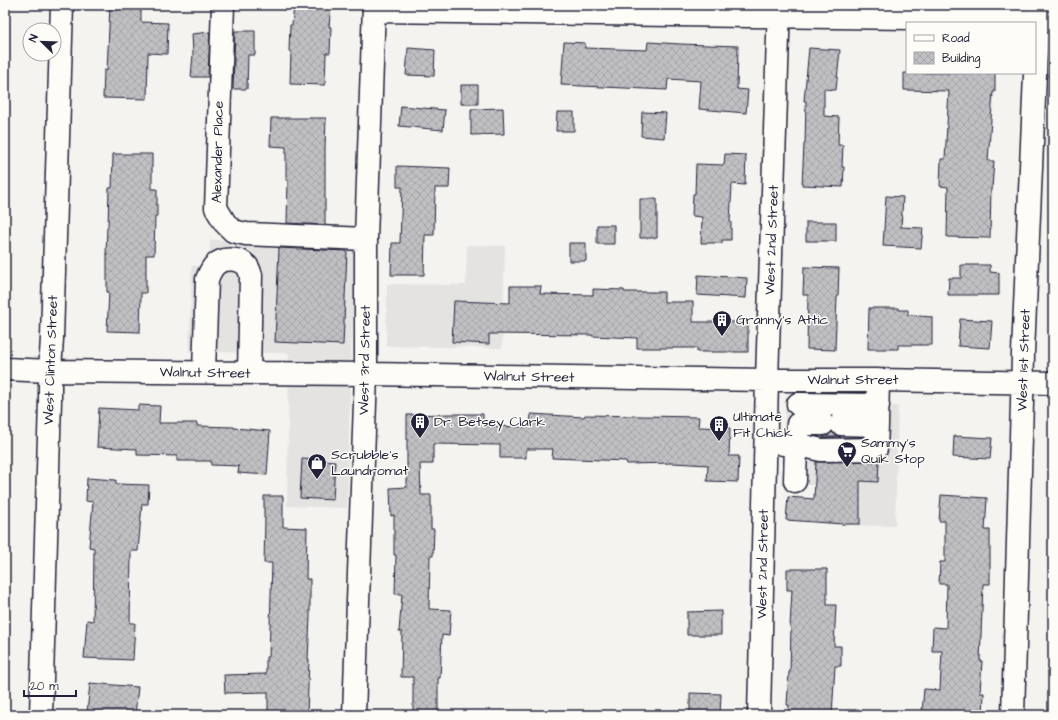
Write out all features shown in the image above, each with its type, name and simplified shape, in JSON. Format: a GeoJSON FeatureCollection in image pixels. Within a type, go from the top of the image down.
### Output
{"type":"FeatureCollection","features":[{"type":"Feature","properties":{"kind":"street","name":"West Clinton Street"},"geometry":{"type":"LineString","coordinates":[[41,715],[62,5]]}},
{"type":"Feature","properties":{"kind":"street","name":"Alexander Place"},"geometry":{"type":"LineString","coordinates":[[223,5],[216,208],[225,223],[233,230],[246,234],[366,239]]}},
{"type":"Feature","properties":{"kind":"street","name":"West 3rd Street"},"geometry":{"type":"LineString","coordinates":[[354,715],[366,374],[366,239],[374,8]]}},
{"type":"Feature","properties":{"kind":"street"},"geometry":{"type":"LineString","coordinates":[[374,8],[779,10],[1043,15]]}},
{"type":"Feature","properties":{"kind":"street","name":"West 2nd Street"},"geometry":{"type":"LineString","coordinates":[[759,715],[767,380],[779,10]]}},
{"type":"Feature","properties":{"kind":"street","name":"West 1st Street"},"geometry":{"type":"LineString","coordinates":[[1013,715],[1023,353],[1043,15]]}},
{"type":"Feature","properties":{"kind":"street"},"geometry":{"type":"LineString","coordinates":[[204,372],[207,279],[215,265],[222,261],[235,260],[242,262],[248,267],[251,275],[249,373]]}},
{"type":"Feature","properties":{"kind":"street","name":"Walnut Street"},"geometry":{"type":"LineString","coordinates":[[5,369],[50,371],[1053,383]]}},
{"type":"Feature","properties":{"kind":"street"},"geometry":{"type":"LineString","coordinates":[[798,424],[821,450],[876,449],[878,380]]}},
{"type":"Feature","properties":{"kind":"street"},"geometry":{"type":"LineString","coordinates":[[795,481],[799,381]]}},
{"type":"Feature","properties":{"kind":"street"},"geometry":{"type":"LineString","coordinates":[[766,444],[798,424],[877,415]]}},
{"type":"Feature","properties":{"kind":"street"},"geometry":{"type":"LineString","coordinates":[[798,424],[832,424],[877,415]]}},
{"type":"Feature","properties":{"kind":"shaded area"},"geometry":{"type":"Polygon","coordinates":[[[210,240],[356,241],[351,353],[347,508],[287,506],[289,353],[189,352],[192,266],[209,266],[210,240]]]}},
{"type":"Feature","properties":{"kind":"shaded area"},"geometry":{"type":"Polygon","coordinates":[[[467,245],[505,246],[502,348],[386,346],[387,284],[466,285],[467,245]]]}},
{"type":"Feature","properties":{"kind":"shaded area"},"geometry":{"type":"Polygon","coordinates":[[[785,406],[898,406],[895,526],[842,525],[843,486],[783,484],[785,406]]]}},
{"type":"Feature","properties":{"kind":"building"},"geometry":{"type":"Polygon","coordinates":[[[110,5],[141,5],[141,22],[168,23],[167,54],[148,53],[147,99],[103,98],[104,70],[107,71],[110,5]]]}},
{"type":"Feature","properties":{"kind":"building"},"geometry":{"type":"Polygon","coordinates":[[[294,5],[331,5],[329,27],[331,27],[330,53],[326,53],[325,85],[290,84],[290,25],[292,25],[294,5]]]}},
{"type":"Feature","properties":{"kind":"building"},"geometry":{"type":"Polygon","coordinates":[[[235,31],[255,31],[255,55],[248,55],[247,89],[233,89],[235,31]]]}},
{"type":"Feature","properties":{"kind":"building"},"geometry":{"type":"Polygon","coordinates":[[[210,32],[208,77],[191,77],[193,54],[192,34],[210,32]]]}},
{"type":"Feature","properties":{"kind":"building"},"geometry":{"type":"Polygon","coordinates":[[[564,42],[585,43],[585,48],[647,50],[648,42],[738,46],[737,89],[748,90],[746,113],[699,109],[701,81],[668,79],[667,90],[561,85],[564,42]]]}},
{"type":"Feature","properties":{"kind":"building"},"geometry":{"type":"Polygon","coordinates":[[[408,48],[435,50],[434,76],[406,75],[408,48]]]}},
{"type":"Feature","properties":{"kind":"building"},"geometry":{"type":"Polygon","coordinates":[[[809,48],[840,50],[836,90],[824,89],[824,116],[839,117],[838,145],[843,145],[843,187],[802,185],[805,144],[806,101],[804,101],[809,48]]]}},
{"type":"Feature","properties":{"kind":"building"},"geometry":{"type":"Polygon","coordinates":[[[904,73],[995,74],[995,92],[993,92],[988,161],[994,161],[991,188],[990,238],[947,237],[948,187],[940,186],[941,159],[945,159],[949,91],[904,90],[904,73]]]}},
{"type":"Feature","properties":{"kind":"building"},"geometry":{"type":"Polygon","coordinates":[[[461,85],[478,85],[478,104],[461,104],[461,85]]]}},
{"type":"Feature","properties":{"kind":"building"},"geometry":{"type":"Polygon","coordinates":[[[401,106],[445,110],[443,130],[399,126],[401,106]]]}},
{"type":"Feature","properties":{"kind":"building"},"geometry":{"type":"Polygon","coordinates":[[[503,108],[504,134],[471,135],[471,109],[503,108]]]}},
{"type":"Feature","properties":{"kind":"building"},"geometry":{"type":"Polygon","coordinates":[[[557,112],[574,112],[574,131],[556,131],[557,112]]]}},
{"type":"Feature","properties":{"kind":"building"},"geometry":{"type":"Polygon","coordinates":[[[642,112],[666,113],[664,138],[641,136],[642,112]]]}},
{"type":"Feature","properties":{"kind":"building"},"geometry":{"type":"Polygon","coordinates":[[[271,118],[326,118],[325,225],[287,223],[288,180],[286,180],[286,147],[270,146],[271,118]]]}},
{"type":"Feature","properties":{"kind":"building"},"geometry":{"type":"Polygon","coordinates":[[[113,154],[152,154],[152,189],[157,189],[157,216],[155,216],[154,255],[146,255],[146,293],[141,293],[140,332],[107,331],[109,292],[107,292],[106,254],[109,188],[112,188],[113,154]]]}},
{"type":"Feature","properties":{"kind":"building"},"geometry":{"type":"Polygon","coordinates":[[[725,154],[746,155],[745,185],[732,184],[730,222],[731,240],[722,240],[722,243],[701,243],[702,217],[692,216],[693,194],[695,194],[696,164],[724,165],[725,154]]]}},
{"type":"Feature","properties":{"kind":"building"},"geometry":{"type":"Polygon","coordinates":[[[397,166],[450,168],[449,188],[435,188],[434,235],[425,235],[424,275],[391,275],[392,243],[400,243],[402,187],[397,187],[397,166]]]}},
{"type":"Feature","properties":{"kind":"building"},"geometry":{"type":"Polygon","coordinates":[[[886,196],[903,197],[901,227],[923,228],[921,248],[883,246],[886,196]]]}},
{"type":"Feature","properties":{"kind":"building"},"geometry":{"type":"Polygon","coordinates":[[[640,199],[657,199],[657,238],[640,238],[640,199]]]}},
{"type":"Feature","properties":{"kind":"building"},"geometry":{"type":"Polygon","coordinates":[[[806,222],[836,222],[836,241],[806,241],[806,222]]]}},
{"type":"Feature","properties":{"kind":"building"},"geometry":{"type":"Polygon","coordinates":[[[597,225],[614,225],[614,244],[597,244],[597,225]]]}},
{"type":"Feature","properties":{"kind":"building"},"geometry":{"type":"Polygon","coordinates":[[[569,243],[586,243],[586,261],[569,261],[569,243]]]}},
{"type":"Feature","properties":{"kind":"building"},"geometry":{"type":"Polygon","coordinates":[[[279,248],[347,251],[343,345],[275,342],[279,248]]]}},
{"type":"Feature","properties":{"kind":"building"},"geometry":{"type":"Polygon","coordinates":[[[961,265],[990,265],[990,272],[999,273],[999,295],[948,295],[949,278],[961,278],[961,265]]]}},
{"type":"Feature","properties":{"kind":"building"},"geometry":{"type":"Polygon","coordinates":[[[804,267],[839,268],[835,350],[807,349],[808,295],[803,295],[804,267]]]}},
{"type":"Feature","properties":{"kind":"building"},"geometry":{"type":"Polygon","coordinates":[[[698,275],[747,278],[746,298],[697,295],[698,275]]]}},
{"type":"Feature","properties":{"kind":"building"},"geometry":{"type":"Polygon","coordinates":[[[510,286],[541,286],[540,294],[593,295],[593,289],[624,290],[624,292],[664,292],[664,302],[693,302],[693,322],[748,322],[748,352],[697,352],[697,348],[637,348],[637,338],[592,335],[489,334],[489,344],[452,342],[454,301],[510,303],[510,286]]]}},
{"type":"Feature","properties":{"kind":"building"},"geometry":{"type":"Polygon","coordinates":[[[869,308],[899,308],[899,310],[908,310],[908,315],[932,317],[932,345],[898,345],[898,349],[868,349],[869,308]]]}},
{"type":"Feature","properties":{"kind":"building"},"geometry":{"type":"Polygon","coordinates":[[[960,319],[992,321],[990,348],[958,346],[960,319]]]}},
{"type":"Feature","properties":{"kind":"building"},"geometry":{"type":"Polygon","coordinates":[[[138,405],[160,406],[159,423],[197,423],[197,426],[234,427],[270,431],[267,475],[238,473],[239,466],[211,465],[211,461],[177,461],[177,456],[137,455],[137,449],[97,447],[99,408],[138,410],[138,405]]]}},
{"type":"Feature","properties":{"kind":"building"},"geometry":{"type":"Polygon","coordinates":[[[483,414],[483,426],[530,427],[531,414],[584,417],[585,415],[699,417],[698,427],[730,428],[729,456],[739,456],[738,482],[707,481],[708,465],[673,463],[627,464],[626,461],[552,458],[553,449],[526,449],[526,458],[500,458],[500,445],[433,444],[433,464],[420,464],[421,495],[431,495],[431,529],[434,529],[433,556],[430,556],[429,609],[451,610],[449,636],[442,635],[440,678],[438,678],[438,715],[413,715],[413,677],[401,677],[402,632],[399,632],[402,594],[395,594],[396,555],[394,555],[394,515],[391,516],[390,488],[407,487],[407,415],[483,414]]]}},
{"type":"Feature","properties":{"kind":"building"},"geometry":{"type":"Polygon","coordinates":[[[832,432],[841,437],[823,437],[829,435],[832,432]]]}},
{"type":"Feature","properties":{"kind":"building"},"geometry":{"type":"Polygon","coordinates":[[[954,436],[992,438],[990,459],[953,457],[954,436]]]}},
{"type":"Feature","properties":{"kind":"building","name":"Scrubble's Laundromat"},"geometry":{"type":"Polygon","coordinates":[[[302,459],[335,461],[333,500],[300,498],[302,459]]]}},
{"type":"Feature","properties":{"kind":"building"},"geometry":{"type":"Polygon","coordinates":[[[879,461],[878,482],[860,481],[860,524],[786,520],[788,497],[814,499],[816,462],[879,461]]]}},
{"type":"Feature","properties":{"kind":"building"},"geometry":{"type":"Polygon","coordinates":[[[87,478],[116,480],[116,484],[149,485],[148,504],[142,504],[138,551],[131,551],[130,623],[135,623],[133,660],[84,658],[87,620],[93,621],[94,548],[89,547],[93,502],[86,501],[87,478]]]}},
{"type":"Feature","properties":{"kind":"building"},"geometry":{"type":"Polygon","coordinates":[[[941,495],[987,498],[985,530],[990,530],[990,584],[983,584],[980,693],[984,693],[983,715],[944,715],[922,713],[924,689],[940,690],[942,651],[932,651],[933,627],[946,628],[947,584],[939,584],[940,562],[945,562],[945,521],[939,521],[941,495]]]}},
{"type":"Feature","properties":{"kind":"building"},"geometry":{"type":"Polygon","coordinates":[[[264,496],[283,496],[283,527],[307,528],[306,579],[310,579],[310,617],[307,715],[268,715],[268,692],[225,693],[224,675],[266,674],[266,657],[269,657],[272,563],[264,563],[264,496]]]}},
{"type":"Feature","properties":{"kind":"building"},"geometry":{"type":"Polygon","coordinates":[[[787,569],[827,569],[827,605],[836,605],[834,646],[841,646],[841,666],[835,666],[832,715],[788,715],[789,705],[787,705],[790,672],[792,590],[787,590],[787,569]]]}},
{"type":"Feature","properties":{"kind":"building"},"geometry":{"type":"Polygon","coordinates":[[[721,611],[721,635],[687,635],[687,612],[721,611]]]}},
{"type":"Feature","properties":{"kind":"building"},"geometry":{"type":"Polygon","coordinates":[[[90,683],[138,687],[135,715],[87,713],[90,683]]]}},
{"type":"Feature","properties":{"kind":"building"},"geometry":{"type":"Polygon","coordinates":[[[690,693],[721,694],[720,715],[690,715],[690,693]]]}},
{"type":"Feature","properties":{"kind":"place","name":"Granny's Attic"},"geometry":{"type":"Point","coordinates":[722,337]}},
{"type":"Feature","properties":{"kind":"place","name":"Dr. Betsey Clark"},"geometry":{"type":"Point","coordinates":[420,439]}},
{"type":"Feature","properties":{"kind":"place","name":"Ultimate Fit Chick"},"geometry":{"type":"Point","coordinates":[719,442]}},
{"type":"Feature","properties":{"kind":"place","name":"Sammy's Quik Stop"},"geometry":{"type":"Point","coordinates":[847,468]}},
{"type":"Feature","properties":{"kind":"place","name":"Scrubble's Laundromat"},"geometry":{"type":"Point","coordinates":[317,480]}}]}
